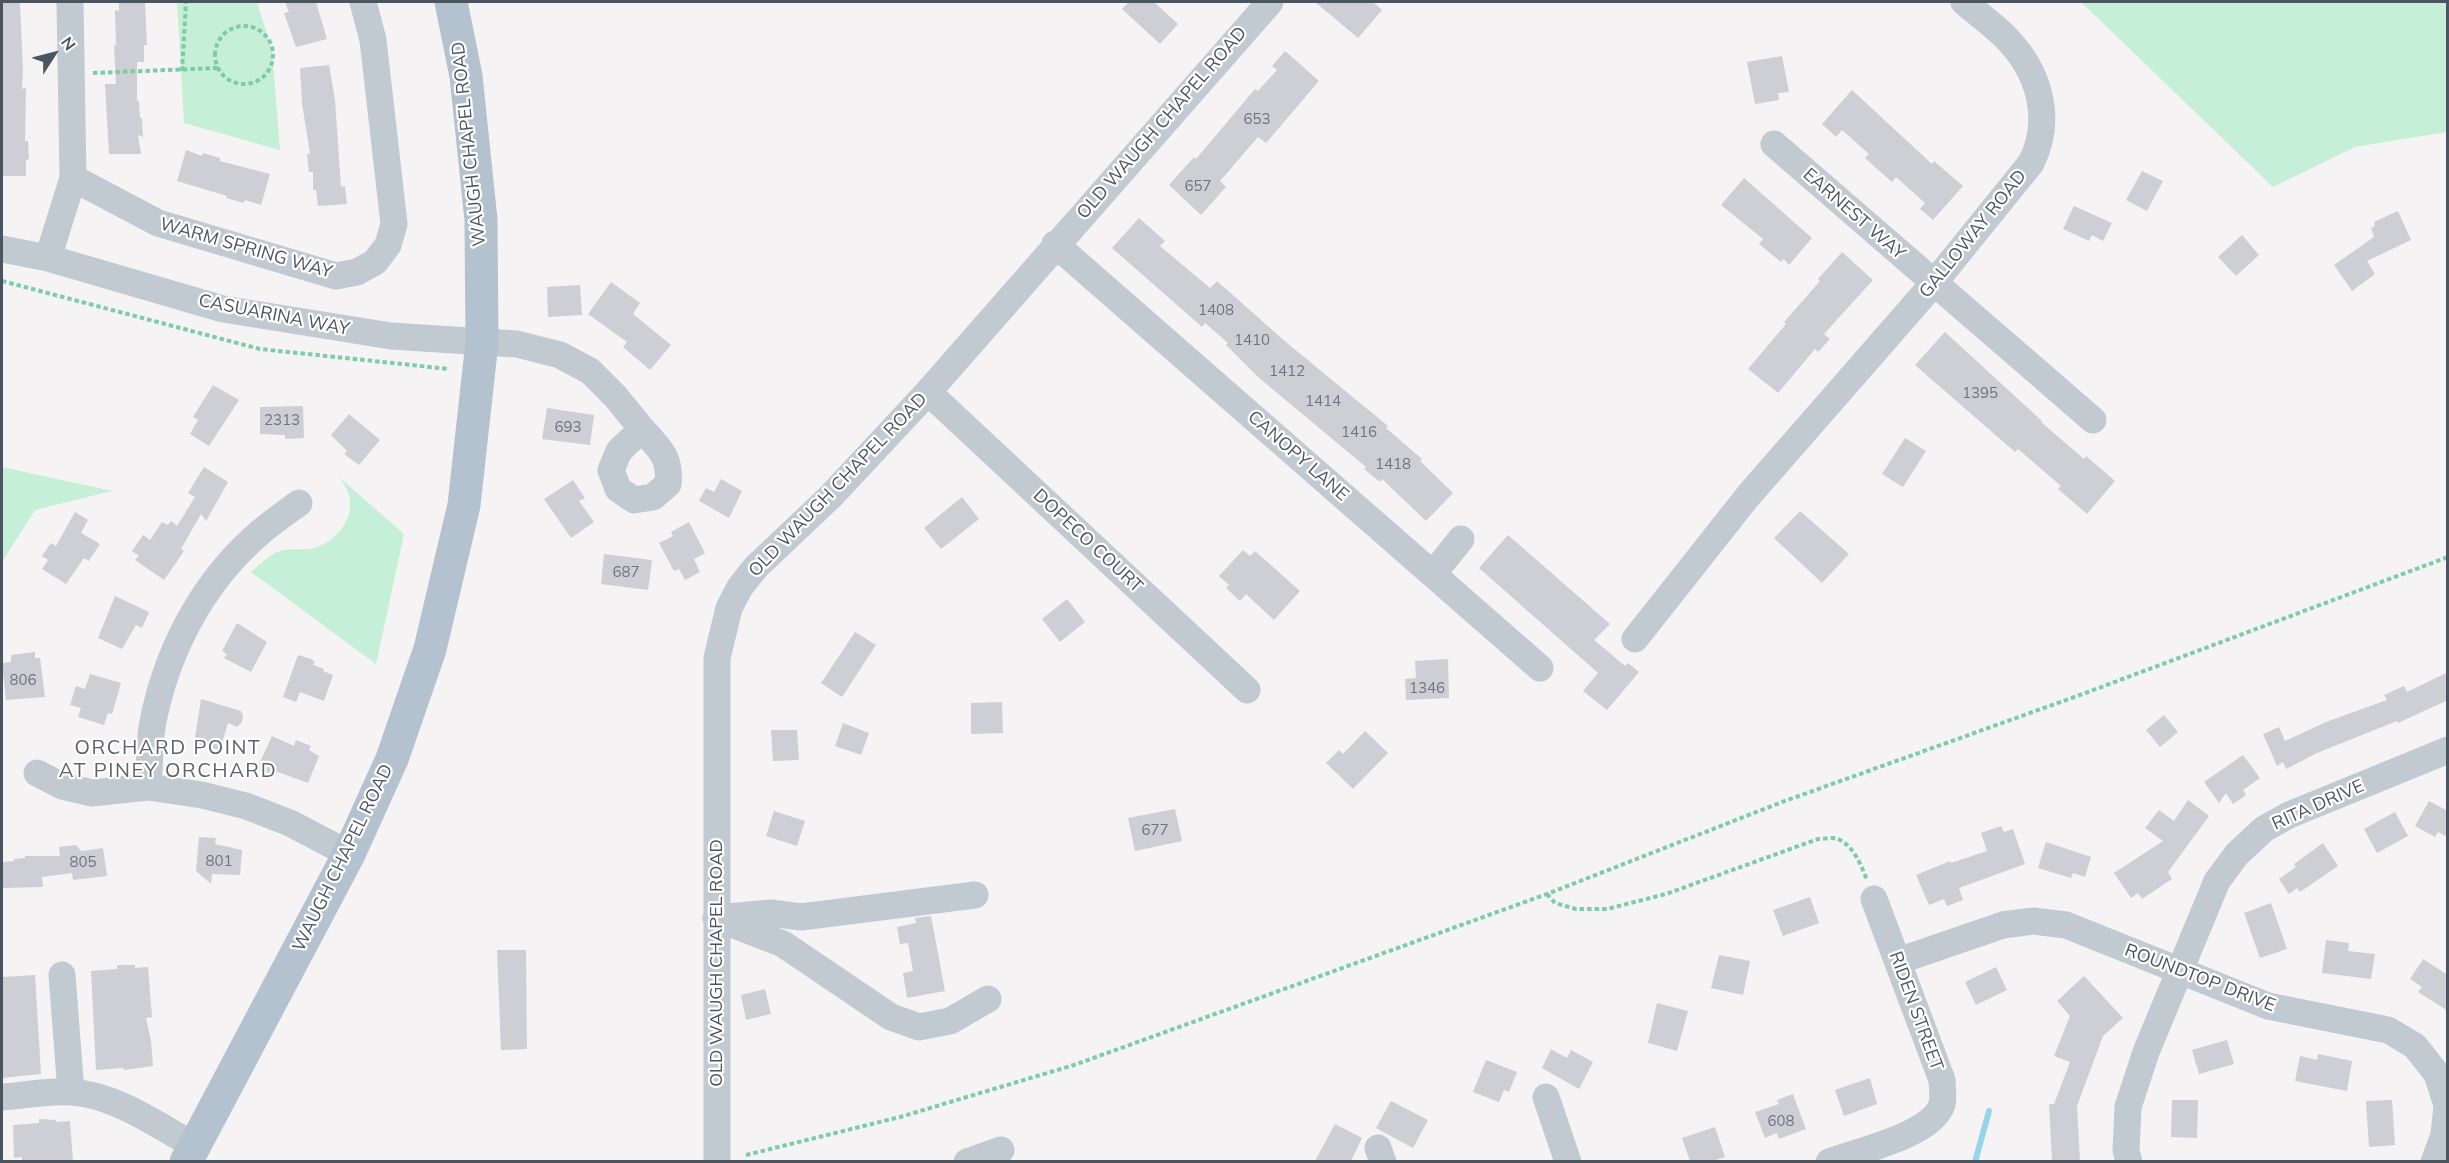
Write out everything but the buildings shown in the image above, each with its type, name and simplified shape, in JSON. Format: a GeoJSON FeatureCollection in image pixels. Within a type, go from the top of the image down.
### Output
{"type":"FeatureCollection","features":[{"type":"Feature","properties":{"kind":"main road","name":"WAUGH CHAPEL ROAD"},"geometry":{"type":"LineString","coordinates":[[190,1154],[349,854],[392,759],[430,649],[464,505],[482,342],[481,220],[466,76],[451,2]]}},
{"type":"Feature","properties":{"kind":"street"},"geometry":{"type":"LineString","coordinates":[[48,258],[73,178],[70,2]]}},
{"type":"Feature","properties":{"kind":"street","name":"WARM SPRING WAY"},"geometry":{"type":"LineString","coordinates":[[73,178],[158,223],[292,264],[336,276],[357,272],[375,262],[388,246],[394,224],[373,40],[363,2]]}},
{"type":"Feature","properties":{"kind":"street","name":"OLD WAUGH CHAPEL ROAD"},"geometry":{"type":"LineString","coordinates":[[717,1161],[717,658],[729,608],[740,587],[756,567],[831,496],[928,392],[1055,244],[1270,2]]}},
{"type":"Feature","properties":{"kind":"street","name":"GALLOWAY ROAD"},"geometry":{"type":"LineString","coordinates":[[1635,639],[1675,586],[1788,448],[1934,283],[2031,163],[2040,146],[2042,108],[2028,67],[2010,41],[1964,2]]}},
{"type":"Feature","properties":{"kind":"street","name":"EARNEST WAY"},"geometry":{"type":"LineString","coordinates":[[1773,144],[2093,420]]}},
{"type":"Feature","properties":{"kind":"street","name":"CANOPY LANE"},"geometry":{"type":"LineString","coordinates":[[1055,244],[1540,668]]}},
{"type":"Feature","properties":{"kind":"street","name":"CASUARINA WAY"},"geometry":{"type":"LineString","coordinates":[[2,249],[48,258],[223,309],[391,336],[517,344],[560,355],[590,371],[615,396],[642,429]]}},
{"type":"Feature","properties":{"kind":"street","name":"DOPECO COURT"},"geometry":{"type":"LineString","coordinates":[[928,392],[1247,690]]}},
{"type":"Feature","properties":{"kind":"street"},"geometry":{"type":"LineString","coordinates":[[148,787],[152,728],[166,670],[186,626],[215,580],[255,537],[299,503]]}},
{"type":"Feature","properties":{"kind":"street"},"geometry":{"type":"LineString","coordinates":[[1433,574],[1461,539]]}},
{"type":"Feature","properties":{"kind":"street","name":"RITA DRIVE"},"geometry":{"type":"LineString","coordinates":[[2129,1161],[2126,1150],[2128,1107],[2146,1052],[2217,881],[2237,854],[2264,829],[2289,815],[2448,750]]}},
{"type":"Feature","properties":{"kind":"street"},"geometry":{"type":"LineString","coordinates":[[37,772],[62,786],[92,793],[148,787],[202,795],[246,806],[290,823],[349,854]]}},
{"type":"Feature","properties":{"kind":"street"},"geometry":{"type":"LineString","coordinates":[[716,918],[771,913],[801,917],[975,895]]}},
{"type":"Feature","properties":{"kind":"street","name":"RIDEN STREET"},"geometry":{"type":"LineString","coordinates":[[1829,1161],[1911,1132],[1932,1120],[1943,1103],[1942,1080],[1874,899]]}},
{"type":"Feature","properties":{"kind":"street"},"geometry":{"type":"LineString","coordinates":[[716,918],[783,944],[891,1017],[920,1027],[950,1021],[988,999]]}},
{"type":"Feature","properties":{"kind":"street","name":"ROUNDTOP DRIVE"},"geometry":{"type":"LineString","coordinates":[[1898,961],[2003,925],[2033,921],[2066,925],[2268,1006],[2388,1030],[2415,1047],[2436,1074],[2447,1105],[2444,1135],[2433,1161]]}},
{"type":"Feature","properties":{"kind":"street"},"geometry":{"type":"LineString","coordinates":[[62,975],[71,1092]]}},
{"type":"Feature","properties":{"kind":"street"},"geometry":{"type":"LineString","coordinates":[[2,1097],[71,1092],[121,1105],[190,1154]]}},
{"type":"Feature","properties":{"kind":"street"},"geometry":{"type":"LineString","coordinates":[[1546,1097],[1568,1161]]}},
{"type":"Feature","properties":{"kind":"street"},"geometry":{"type":"LineString","coordinates":[[967,1161],[1001,1150]]}},
{"type":"Feature","properties":{"kind":"path"},"geometry":{"type":"LineString","coordinates":[[182,71],[186,2]]}},
{"type":"Feature","properties":{"kind":"path"},"geometry":{"type":"LineString","coordinates":[[251,25],[264,33],[270,43],[274,62],[259,82],[239,84],[228,80],[218,68],[215,60],[216,46],[221,36],[230,29],[251,25]]}},
{"type":"Feature","properties":{"kind":"path"},"geometry":{"type":"LineString","coordinates":[[71,69],[87,69],[87,73],[218,68]]}},
{"type":"Feature","properties":{"kind":"path"},"geometry":{"type":"LineString","coordinates":[[746,1155],[900,1116],[1074,1065],[1548,894],[1782,802],[2080,695],[2448,557]]}},
{"type":"Feature","properties":{"kind":"path"},"geometry":{"type":"LineString","coordinates":[[1548,894],[1555,903],[1576,909],[1607,909],[1666,894],[1818,839],[1837,838],[1850,849],[1861,864],[1874,899]]}},
{"type":"Feature","properties":{"kind":"green space"},"geometry":{"type":"Polygon","coordinates":[[[177,2],[257,2],[272,50],[280,150],[184,123],[177,2]]]}},
{"type":"Feature","properties":{"kind":"green space"},"geometry":{"type":"Polygon","coordinates":[[[2081,2],[2447,2],[2447,132],[2355,147],[2273,187],[2081,2]]]}},
{"type":"Feature","properties":{"kind":"green space"},"geometry":{"type":"Polygon","coordinates":[[[2,467],[112,491],[35,510],[2,562],[2,467]]]}},
{"type":"Feature","properties":{"kind":"green space"},"geometry":{"type":"Polygon","coordinates":[[[340,478],[404,534],[376,664],[251,572],[277,552],[314,548],[335,536],[345,523],[350,507],[349,494],[340,478]]]}},
{"type":"Feature","properties":{"kind":"waterway"},"geometry":{"type":"LineString","coordinates":[[1975,1162],[1989,1111]]}},
{"type":"Feature","properties":{"kind":"district","name":"ORCHARD POINT AT PINEY ORCHARD"},"geometry":{"type":"Point","coordinates":[168,760]}}]}
